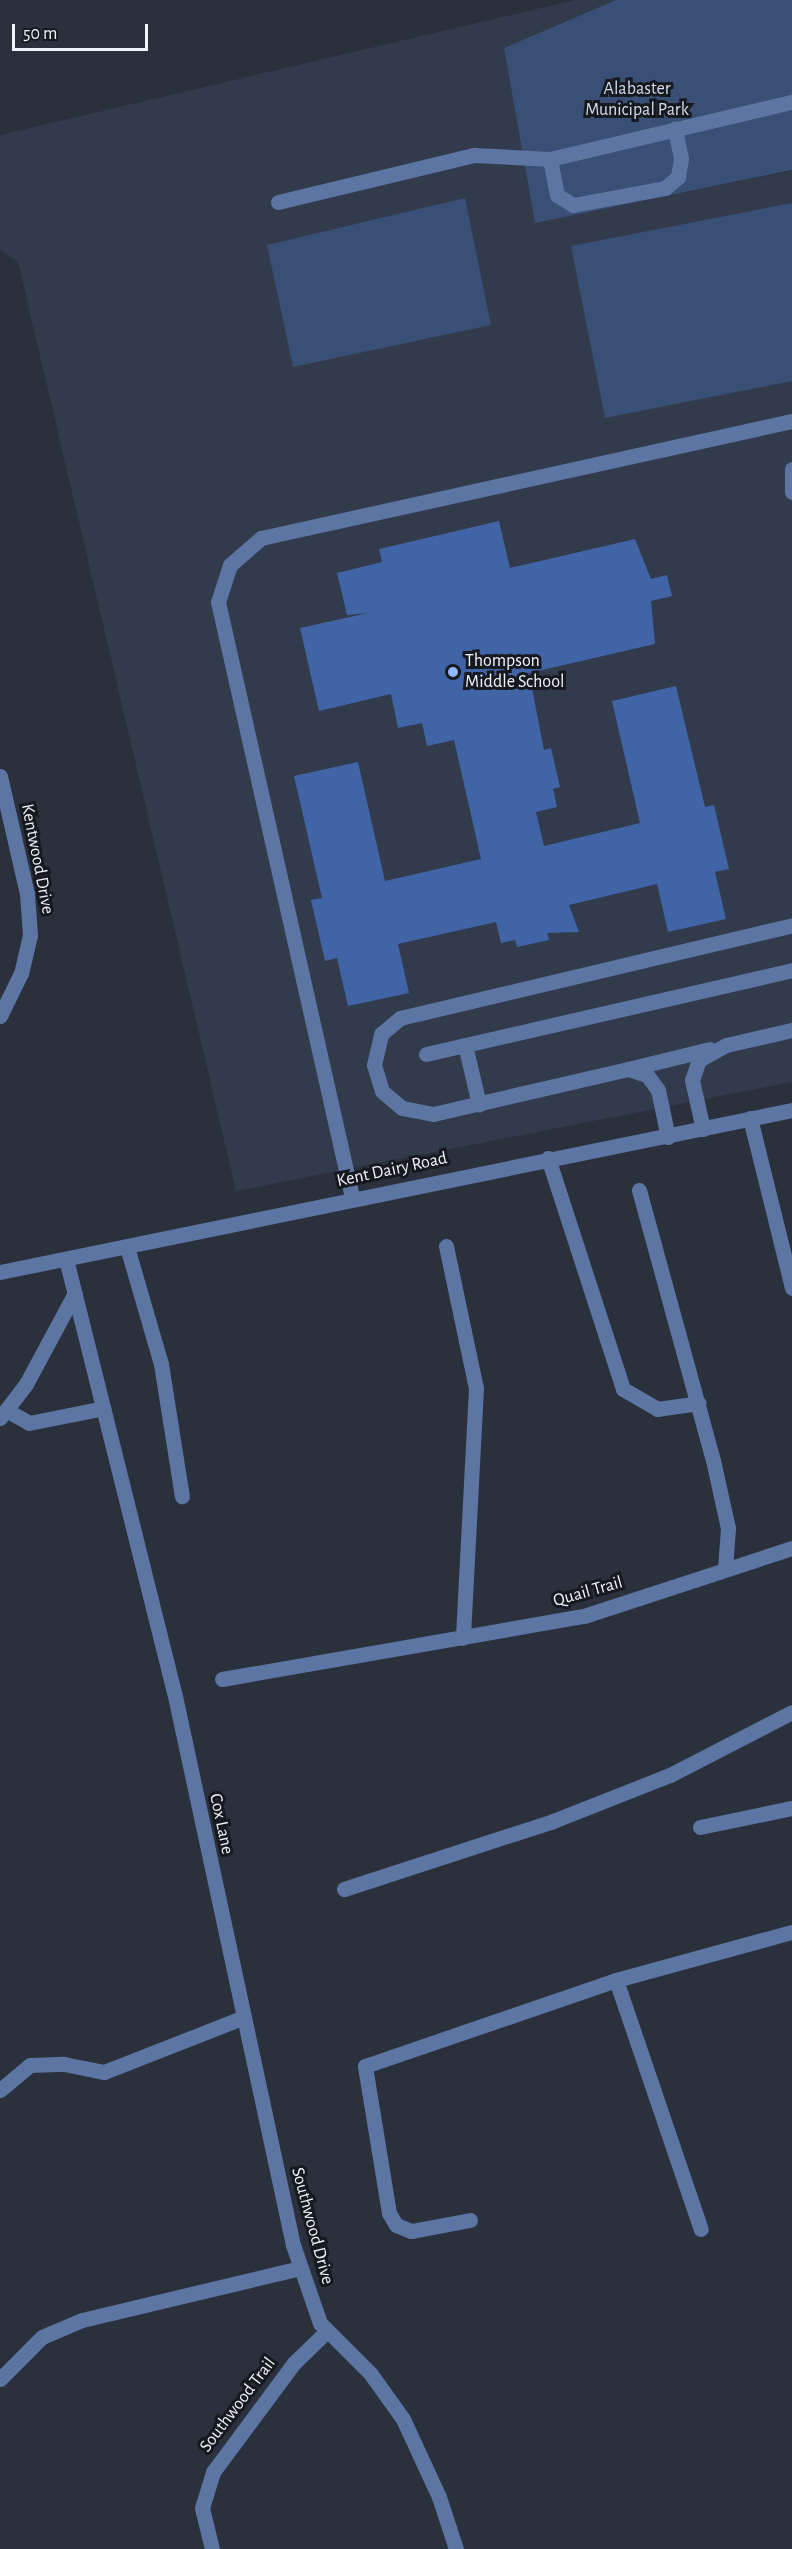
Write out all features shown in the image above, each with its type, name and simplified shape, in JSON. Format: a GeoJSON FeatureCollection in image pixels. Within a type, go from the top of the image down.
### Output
{"type":"FeatureCollection","features":[{"type":"Feature","properties":{"kind":"street"},"geometry":{"type":"LineString","coordinates":[[278,202],[474,155],[550,159],[792,102]]}},
{"type":"Feature","properties":{"kind":"street"},"geometry":{"type":"LineString","coordinates":[[550,159],[557,195],[573,205],[665,188],[678,177],[681,158],[675,129]]}},
{"type":"Feature","properties":{"kind":"street"},"geometry":{"type":"LineString","coordinates":[[352,1197],[218,602],[230,566],[261,538],[792,421]]}},
{"type":"Feature","properties":{"kind":"street"},"geometry":{"type":"LineString","coordinates":[[792,469],[792,492]]}},
{"type":"Feature","properties":{"kind":"street","name":"Kentwood Drive"},"geometry":{"type":"LineString","coordinates":[[0,776],[27,894],[30,935],[21,973],[0,1016]]}},
{"type":"Feature","properties":{"kind":"street"},"geometry":{"type":"LineString","coordinates":[[792,925],[400,1018],[381,1034],[374,1065],[382,1091],[402,1108],[433,1114],[792,1030]]}},
{"type":"Feature","properties":{"kind":"street"},"geometry":{"type":"LineString","coordinates":[[426,1054],[792,970]]}},
{"type":"Feature","properties":{"kind":"street"},"geometry":{"type":"LineString","coordinates":[[465,1045],[479,1104]]}},
{"type":"Feature","properties":{"kind":"street"},"geometry":{"type":"LineString","coordinates":[[703,1129],[692,1080],[699,1060],[726,1045]]}},
{"type":"Feature","properties":{"kind":"street"},"geometry":{"type":"LineString","coordinates":[[628,1069],[647,1075],[658,1090],[668,1137]]}},
{"type":"Feature","properties":{"kind":"street","name":"Kent Dairy Road"},"geometry":{"type":"LineString","coordinates":[[0,1272],[352,1197],[668,1137],[792,1110]]}},
{"type":"Feature","properties":{"kind":"street"},"geometry":{"type":"LineString","coordinates":[[750,1118],[792,1288]]}},
{"type":"Feature","properties":{"kind":"street"},"geometry":{"type":"LineString","coordinates":[[548,1158],[623,1389],[657,1409],[699,1403]]}},
{"type":"Feature","properties":{"kind":"street"},"geometry":{"type":"LineString","coordinates":[[639,1190],[699,1403],[728,1528],[725,1569]]}},
{"type":"Feature","properties":{"kind":"street"},"geometry":{"type":"LineString","coordinates":[[127,1246],[161,1364],[182,1496]]}},
{"type":"Feature","properties":{"kind":"street"},"geometry":{"type":"LineString","coordinates":[[446,1246],[476,1388],[463,1638]]}},
{"type":"Feature","properties":{"kind":"street"},"geometry":{"type":"LineString","coordinates":[[66,1259],[75,1293],[3,1414],[29,1423],[104,1408]]}},
{"type":"Feature","properties":{"kind":"street","name":"Cox Lane"},"geometry":{"type":"LineString","coordinates":[[75,1293],[175,1696],[244,2017]]}},
{"type":"Feature","properties":{"kind":"street","name":"Quail Trail"},"geometry":{"type":"LineString","coordinates":[[222,1679],[584,1616],[792,1548]]}},
{"type":"Feature","properties":{"kind":"street"},"geometry":{"type":"LineString","coordinates":[[344,1889],[553,1821],[670,1776],[792,1712]]}},
{"type":"Feature","properties":{"kind":"street"},"geometry":{"type":"LineString","coordinates":[[700,1827],[792,1808]]}},
{"type":"Feature","properties":{"kind":"street"},"geometry":{"type":"LineString","coordinates":[[470,2220],[411,2231],[396,2225],[388,2213],[364,2066],[616,1980],[792,1932]]}},
{"type":"Feature","properties":{"kind":"street"},"geometry":{"type":"LineString","coordinates":[[616,1980],[701,2229]]}},
{"type":"Feature","properties":{"kind":"street"},"geometry":{"type":"LineString","coordinates":[[0,2090],[30,2065],[64,2064],[104,2072],[244,2017]]}},
{"type":"Feature","properties":{"kind":"street","name":"Southwood Drive"},"geometry":{"type":"LineString","coordinates":[[244,2017],[300,2268],[327,2331],[370,2373],[403,2419],[439,2497],[456,2549]]}},
{"type":"Feature","properties":{"kind":"street"},"geometry":{"type":"LineString","coordinates":[[0,2379],[42,2337],[82,2320],[300,2268]]}},
{"type":"Feature","properties":{"kind":"street","name":"Southwood Trail"},"geometry":{"type":"LineString","coordinates":[[212,2549],[202,2508],[213,2472],[261,2404],[327,2331]]}},
{"type":"Feature","properties":{"kind":"shaded area","name":"Thompson Middle School"},"geometry":{"type":"Polygon","coordinates":[[[575,0],[616,0],[504,48],[535,222],[792,171],[792,1082],[236,1191],[18,262],[0,249],[0,135],[575,0]]]}},
{"type":"Feature","properties":{"kind":"green space","name":"Alabaster Municipal Park"},"geometry":{"type":"Polygon","coordinates":[[[616,0],[792,0],[792,170],[535,223],[504,48],[616,0]]]}},
{"type":"Feature","properties":{"kind":"green space"},"geometry":{"type":"Polygon","coordinates":[[[465,198],[491,325],[293,367],[267,245],[465,198]]]}},
{"type":"Feature","properties":{"kind":"green space"},"geometry":{"type":"Polygon","coordinates":[[[792,203],[792,381],[605,418],[571,246],[792,203]]]}},
{"type":"Feature","properties":{"kind":"building"},"geometry":{"type":"Polygon","coordinates":[[[499,521],[510,568],[635,539],[651,579],[667,575],[672,596],[651,601],[655,644],[529,673],[544,750],[551,748],[560,787],[553,789],[557,807],[536,812],[544,846],[640,823],[612,701],[676,686],[705,807],[714,805],[729,869],[715,872],[726,919],[668,932],[657,884],[569,905],[579,932],[547,933],[549,940],[517,947],[515,940],[501,943],[496,922],[398,944],[409,993],[348,1006],[337,958],[325,961],[311,900],[322,898],[294,776],[358,762],[385,881],[481,859],[454,740],[427,746],[422,723],[398,728],[391,694],[319,711],[300,628],[368,613],[347,615],[337,573],[382,562],[379,549],[499,521]]]}},
{"type":"Feature","properties":{"kind":"place","name":"Thompson Middle School"},"geometry":{"type":"Point","coordinates":[453,672]}}]}
